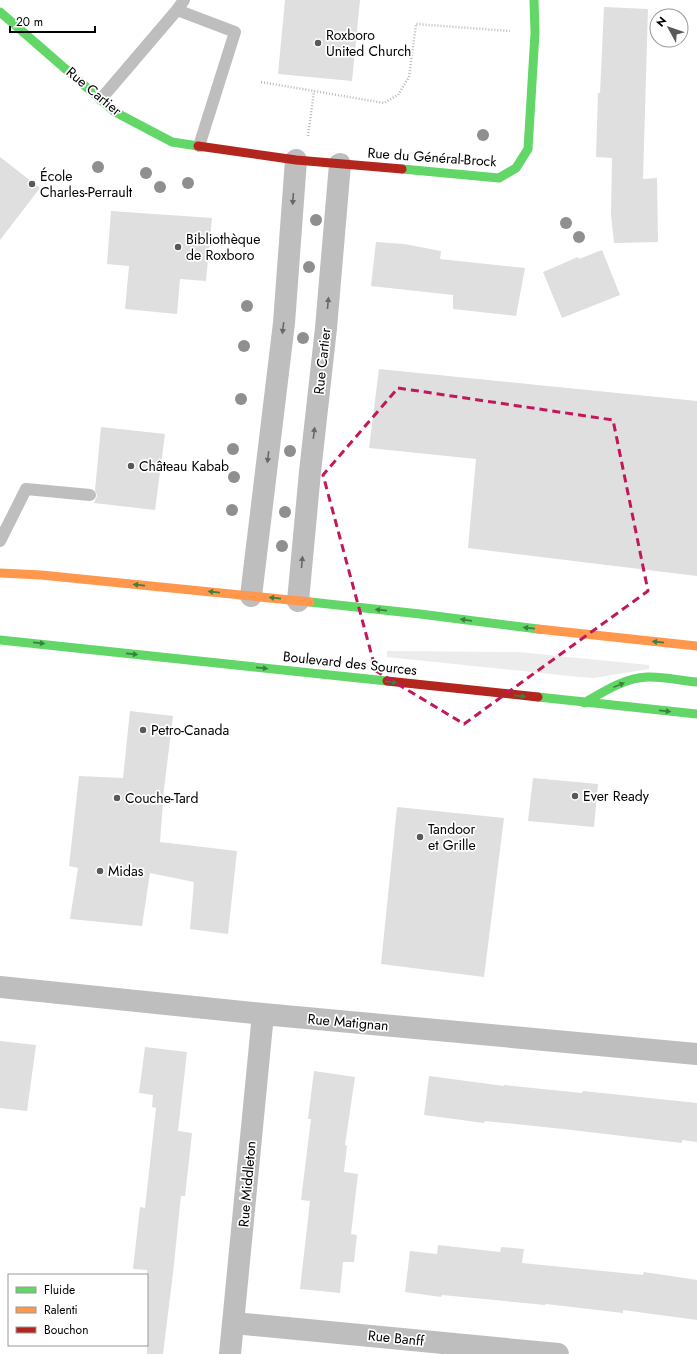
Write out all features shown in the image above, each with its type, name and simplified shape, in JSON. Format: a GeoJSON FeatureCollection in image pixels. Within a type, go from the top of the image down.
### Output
{"type":"FeatureCollection","features":[{"type":"Feature","properties":{"kind":"main road","name":"Rue du Général-Brock"},"geometry":{"type":"LineString","coordinates":[[340,164],[500,178],[516,168],[528,149],[535,33],[534,0]]}},
{"type":"Feature","properties":{"kind":"main road","name":"Rue Cartier"},"geometry":{"type":"LineString","coordinates":[[0,12],[115,112],[172,142],[340,164]]}},
{"type":"Feature","properties":{"kind":"main road"},"geometry":{"type":"LineString","coordinates":[[0,573],[41,575],[251,596],[697,646]]}},
{"type":"Feature","properties":{"kind":"main road","name":"Boulevard des Sources"},"geometry":{"type":"LineString","coordinates":[[0,640],[697,714]]}},
{"type":"Feature","properties":{"kind":"main road"},"geometry":{"type":"LineString","coordinates":[[584,703],[616,686],[639,678],[648,677],[697,682]]}},
{"type":"Feature","properties":{"kind":"street"},"geometry":{"type":"LineString","coordinates":[[251,596],[284,323],[301,160]]}},
{"type":"Feature","properties":{"kind":"street","name":"Rue Cartier"},"geometry":{"type":"LineString","coordinates":[[298,601],[310,472],[326,328],[340,164]]}},
{"type":"Feature","properties":{"kind":"street","name":"Rue Matignan"},"geometry":{"type":"LineString","coordinates":[[0,987],[263,1014],[697,1054]]}},
{"type":"Feature","properties":{"kind":"street","name":"Rue Middleton"},"geometry":{"type":"LineString","coordinates":[[230,1354],[263,1014]]}},
{"type":"Feature","properties":{"kind":"street","name":"Rue Banff"},"geometry":{"type":"LineString","coordinates":[[234,1323],[558,1354]]}},
{"type":"Feature","properties":{"kind":"lane"},"geometry":{"type":"LineString","coordinates":[[101,99],[184,0]]}},
{"type":"Feature","properties":{"kind":"lane"},"geometry":{"type":"LineString","coordinates":[[177,10],[235,32],[199,146]]}},
{"type":"Feature","properties":{"kind":"lane"},"geometry":{"type":"LineString","coordinates":[[0,541],[26,489],[90,495]]}},
{"type":"Feature","properties":{"kind":"path"},"geometry":{"type":"LineString","coordinates":[[261,82],[384,102],[398,95],[408,77],[416,24],[535,33]]}},
{"type":"Feature","properties":{"kind":"path"},"geometry":{"type":"LineString","coordinates":[[301,160],[314,91]]}},
{"type":"Feature","properties":{"kind":"highlighted area"},"geometry":{"type":"Polygon","coordinates":[[[398,388],[613,420],[648,591],[464,724],[376,671],[323,475],[398,388]]]}},
{"type":"Feature","properties":{"kind":"shaded area"},"geometry":{"type":"Polygon","coordinates":[[[387,651],[518,652],[649,665],[649,669],[594,678],[579,677],[387,657],[387,651]]]}},
{"type":"Feature","properties":{"kind":"building","name":"Roxboro United Church"},"geometry":{"type":"Polygon","coordinates":[[[285,0],[360,0],[352,81],[278,74],[285,0]]]}},
{"type":"Feature","properties":{"kind":"building"},"geometry":{"type":"Polygon","coordinates":[[[604,7],[648,9],[643,179],[657,178],[658,242],[614,243],[611,215],[612,158],[596,157],[598,93],[600,93],[604,7]]]}},
{"type":"Feature","properties":{"kind":"building"},"geometry":{"type":"Polygon","coordinates":[[[0,157],[40,188],[0,240],[0,157]]]}},
{"type":"Feature","properties":{"kind":"building"},"geometry":{"type":"Polygon","coordinates":[[[111,211],[212,218],[206,281],[180,279],[177,314],[125,309],[129,266],[107,264],[111,211]]]}},
{"type":"Feature","properties":{"kind":"building"},"geometry":{"type":"Polygon","coordinates":[[[376,242],[404,244],[441,251],[440,259],[525,268],[516,316],[453,309],[453,295],[371,286],[376,242]]]}},
{"type":"Feature","properties":{"kind":"building"},"geometry":{"type":"Polygon","coordinates":[[[602,250],[620,295],[562,318],[543,272],[578,257],[579,259],[602,250]]]}},
{"type":"Feature","properties":{"kind":"building"},"geometry":{"type":"Polygon","coordinates":[[[379,369],[697,401],[697,576],[468,548],[476,459],[369,448],[379,369]]]}},
{"type":"Feature","properties":{"kind":"building"},"geometry":{"type":"Polygon","coordinates":[[[101,427],[165,434],[155,510],[94,503],[97,496],[95,490],[101,427]]]}},
{"type":"Feature","properties":{"kind":"building"},"geometry":{"type":"Polygon","coordinates":[[[130,711],[173,716],[164,789],[160,842],[237,851],[228,934],[190,929],[194,882],[150,873],[142,926],[70,919],[78,868],[69,866],[79,776],[123,778],[130,711]]]}},
{"type":"Feature","properties":{"kind":"building"},"geometry":{"type":"Polygon","coordinates":[[[533,778],[598,784],[594,827],[528,821],[533,778]]]}},
{"type":"Feature","properties":{"kind":"building"},"geometry":{"type":"Polygon","coordinates":[[[397,807],[504,818],[484,977],[381,964],[397,807]]]}},
{"type":"Feature","properties":{"kind":"building"},"geometry":{"type":"Polygon","coordinates":[[[0,1041],[36,1045],[27,1111],[0,1108],[0,1041]]]}},
{"type":"Feature","properties":{"kind":"building"},"geometry":{"type":"Polygon","coordinates":[[[145,1047],[187,1052],[178,1131],[192,1133],[185,1196],[181,1196],[163,1354],[147,1354],[148,1274],[147,1270],[133,1269],[140,1207],[145,1208],[156,1108],[152,1107],[153,1095],[139,1093],[145,1047]]]}},
{"type":"Feature","properties":{"kind":"building"},"geometry":{"type":"Polygon","coordinates":[[[314,1071],[355,1077],[345,1145],[347,1146],[344,1172],[358,1174],[351,1234],[357,1235],[354,1262],[343,1262],[340,1293],[300,1289],[310,1201],[301,1200],[311,1119],[308,1119],[314,1071]]]}},
{"type":"Feature","properties":{"kind":"building"},"geometry":{"type":"Polygon","coordinates":[[[429,1076],[504,1086],[582,1093],[583,1091],[697,1103],[697,1142],[682,1140],[682,1143],[485,1121],[484,1123],[424,1115],[429,1076]]]}},
{"type":"Feature","properties":{"kind":"building"},"geometry":{"type":"Polygon","coordinates":[[[438,1245],[500,1252],[501,1247],[524,1249],[522,1263],[643,1275],[644,1272],[697,1280],[697,1320],[623,1310],[623,1313],[546,1304],[442,1295],[441,1297],[405,1292],[410,1251],[437,1254],[438,1245]]]}},
{"type":"Feature","properties":{"kind":"traffic: fast"},"geometry":{"type":"LineString","coordinates":[[402,169],[499,178],[516,168],[528,149],[535,33],[534,0]]}},
{"type":"Feature","properties":{"kind":"traffic: fast"},"geometry":{"type":"LineString","coordinates":[[0,12],[115,112],[172,142],[198,146]]}},
{"type":"Feature","properties":{"kind":"traffic: fast"},"geometry":{"type":"LineString","coordinates":[[310,602],[538,629]]}},
{"type":"Feature","properties":{"kind":"traffic: fast"},"geometry":{"type":"LineString","coordinates":[[0,640],[387,681]]}},
{"type":"Feature","properties":{"kind":"traffic: fast"},"geometry":{"type":"LineString","coordinates":[[584,703],[614,686],[638,678],[660,677],[697,682]]}},
{"type":"Feature","properties":{"kind":"traffic: fast"},"geometry":{"type":"LineString","coordinates":[[538,697],[697,714]]}},
{"type":"Feature","properties":{"kind":"traffic: slow"},"geometry":{"type":"LineString","coordinates":[[0,573],[41,575],[310,602]]}},
{"type":"Feature","properties":{"kind":"traffic: slow"},"geometry":{"type":"LineString","coordinates":[[538,629],[697,646]]}},
{"type":"Feature","properties":{"kind":"traffic: jam"},"geometry":{"type":"LineString","coordinates":[[198,146],[296,160],[402,169]]}},
{"type":"Feature","properties":{"kind":"traffic: jam"},"geometry":{"type":"LineString","coordinates":[[387,681],[538,697]]}},
{"type":"Feature","properties":{"kind":"place","name":"Roxboro United Church"},"geometry":{"type":"Point","coordinates":[318,43]}},
{"type":"Feature","properties":{"kind":"place","name":"École Charles-Perrault"},"geometry":{"type":"Point","coordinates":[32,184]}},
{"type":"Feature","properties":{"kind":"place","name":"Bibliothèque de Roxboro"},"geometry":{"type":"Point","coordinates":[178,247]}},
{"type":"Feature","properties":{"kind":"place","name":"Château Kabab"},"geometry":{"type":"Point","coordinates":[131,466]}},
{"type":"Feature","properties":{"kind":"place","name":"Petro-Canada"},"geometry":{"type":"Point","coordinates":[143,730]}},
{"type":"Feature","properties":{"kind":"place","name":"Ever Ready"},"geometry":{"type":"Point","coordinates":[575,796]}},
{"type":"Feature","properties":{"kind":"place","name":"Couche-Tard"},"geometry":{"type":"Point","coordinates":[117,798]}},
{"type":"Feature","properties":{"kind":"place","name":"Tandoor et Grille"},"geometry":{"type":"Point","coordinates":[420,837]}},
{"type":"Feature","properties":{"kind":"place","name":"Midas"},"geometry":{"type":"Point","coordinates":[100,871]}}]}
